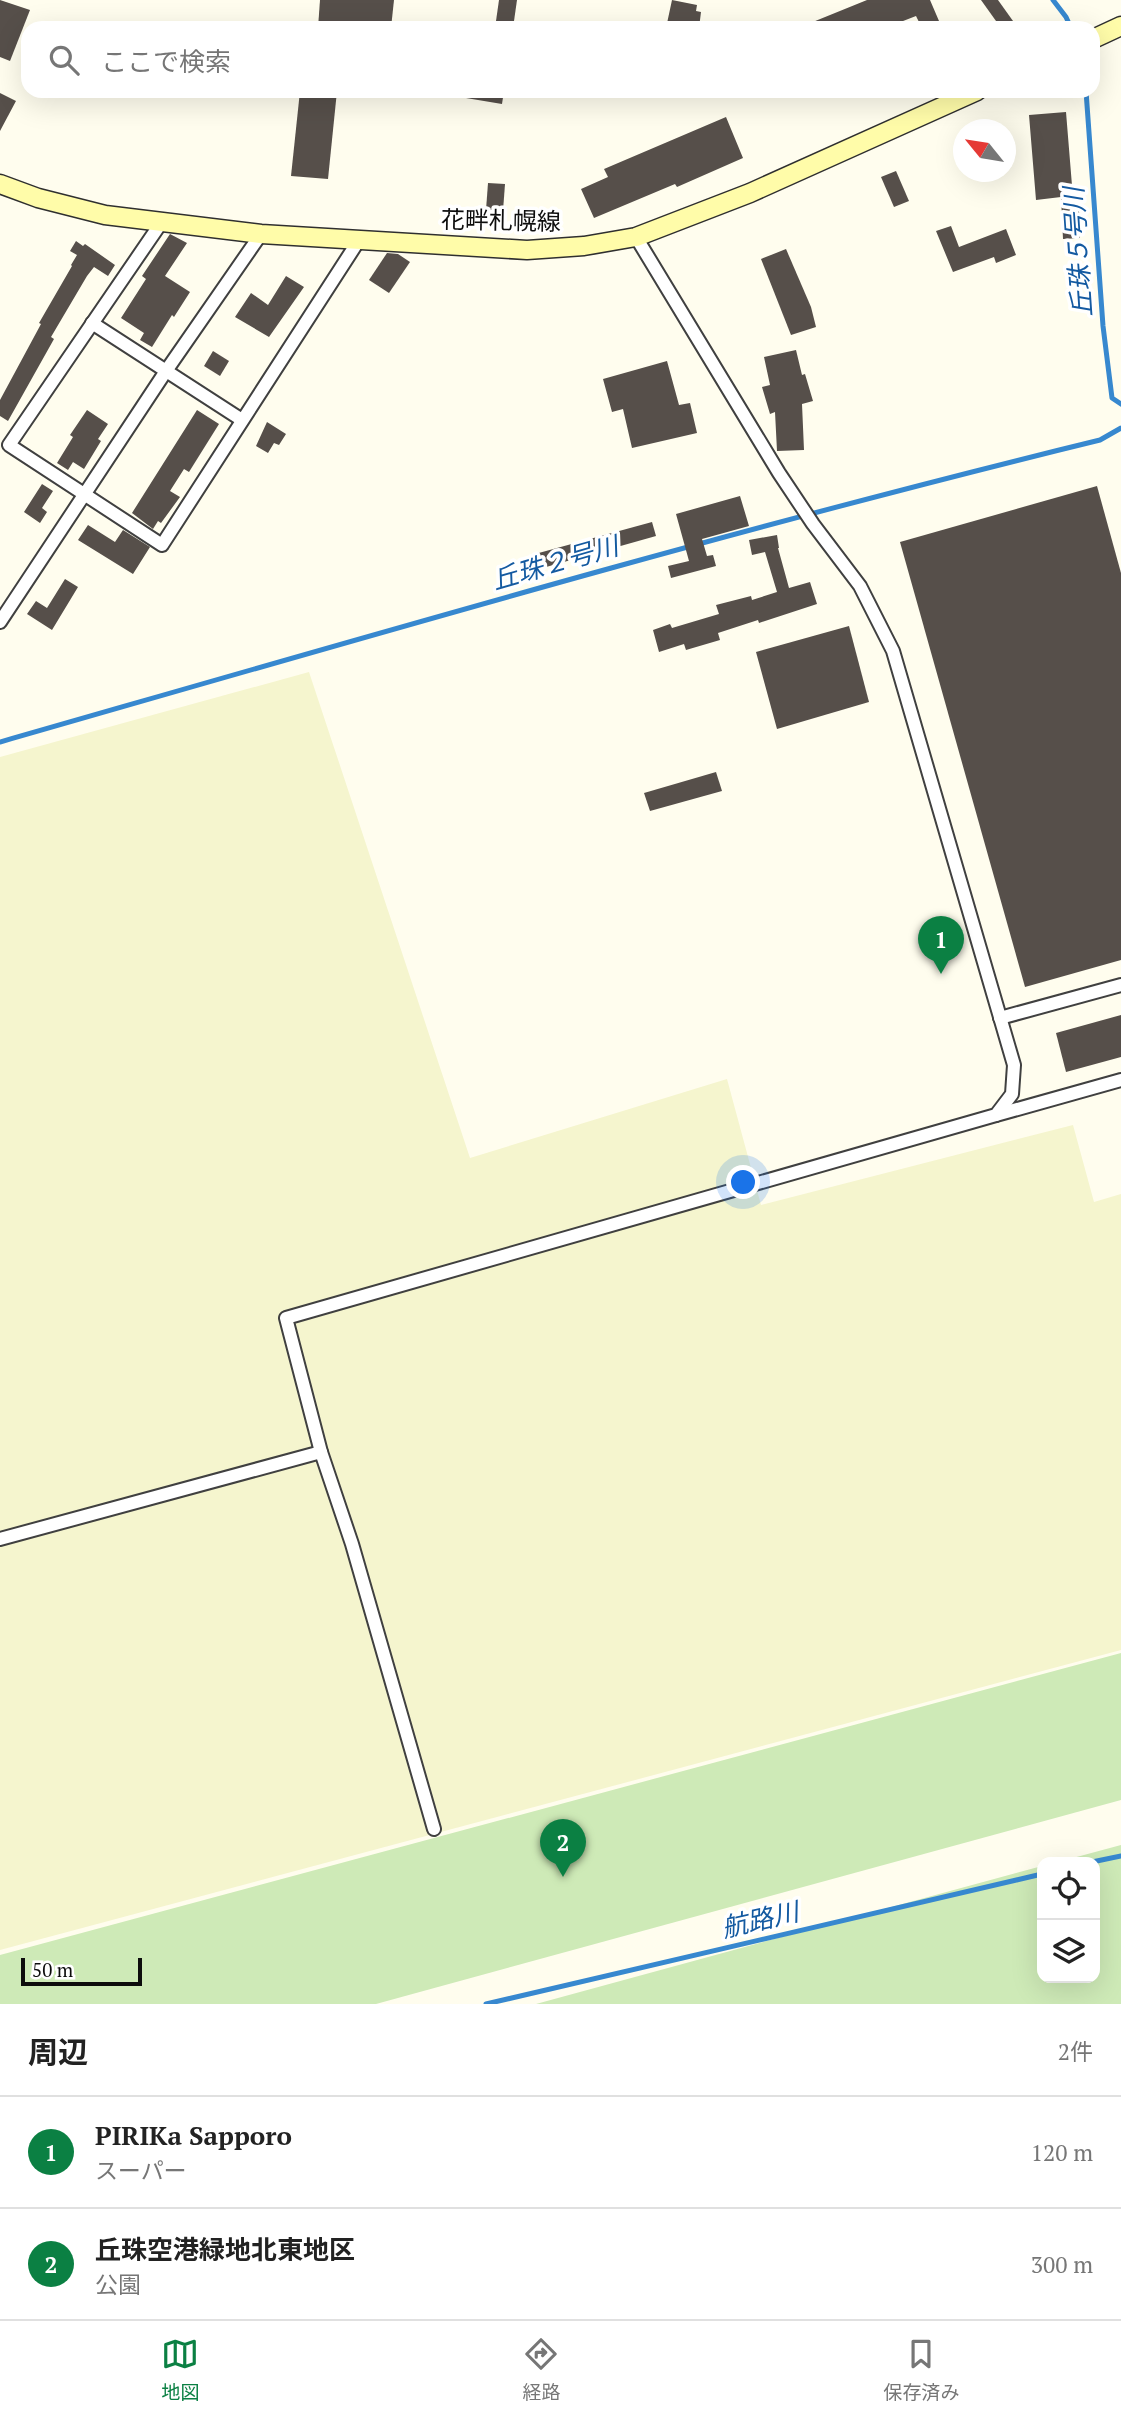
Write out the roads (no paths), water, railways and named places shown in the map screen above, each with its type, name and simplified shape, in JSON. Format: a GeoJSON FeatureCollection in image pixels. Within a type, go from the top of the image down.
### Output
{"type":"FeatureCollection","features":[{"type":"Feature","properties":{"kind":"main road"},"geometry":{"type":"LineString","coordinates":[[1100,36],[1121,26]]}},
{"type":"Feature","properties":{"kind":"main road","name":"花畔札幌線"},"geometry":{"type":"LineString","coordinates":[[0,184],[38,198],[105,215],[261,234],[527,250],[584,246],[636,237],[750,193],[961,98]]}},
{"type":"Feature","properties":{"kind":"street"},"geometry":{"type":"LineString","coordinates":[[161,223],[9,445],[162,545],[359,240]]}},
{"type":"Feature","properties":{"kind":"street"},"geometry":{"type":"LineString","coordinates":[[0,622],[166,371],[261,234]]}},
{"type":"Feature","properties":{"kind":"street"},"geometry":{"type":"LineString","coordinates":[[636,237],[779,473],[860,586],[893,652],[1014,1065],[1012,1094],[996,1115]]}},
{"type":"Feature","properties":{"kind":"street"},"geometry":{"type":"LineString","coordinates":[[92,323],[242,420]]}},
{"type":"Feature","properties":{"kind":"street"},"geometry":{"type":"LineString","coordinates":[[1000,1018],[1121,985]]}},
{"type":"Feature","properties":{"kind":"street"},"geometry":{"type":"LineString","coordinates":[[433,1829],[352,1544],[321,1451],[286,1318],[1121,1080]]}},
{"type":"Feature","properties":{"kind":"street"},"geometry":{"type":"LineString","coordinates":[[0,1539],[321,1451]]}},
{"type":"Feature","properties":{"kind":"waterway","name":"丘珠５号川"},"geometry":{"type":"LineString","coordinates":[[1053,0],[1068,21]]}},
{"type":"Feature","properties":{"kind":"waterway","name":"丘珠５号川"},"geometry":{"type":"LineString","coordinates":[[1087,98],[1103,326],[1112,398],[1121,404]]}},
{"type":"Feature","properties":{"kind":"waterway","name":"丘珠２号川"},"geometry":{"type":"LineString","coordinates":[[0,742],[686,547],[1100,440],[1121,428]]}},
{"type":"Feature","properties":{"kind":"waterway","name":"航路川"},"geometry":{"type":"LineString","coordinates":[[1100,1860],[1121,1856]]}},
{"type":"Feature","properties":{"kind":"waterway","name":"航路川"},"geometry":{"type":"LineString","coordinates":[[486,2004],[1037,1875]]}},
{"type":"Feature","properties":{"kind":"place","name":"PIRIKa Sapporo"},"geometry":{"type":"Point","coordinates":[941,974]}},
{"type":"Feature","properties":{"kind":"place","name":"丘珠空港緑地北東地区"},"geometry":{"type":"Point","coordinates":[563,1877]}}]}
